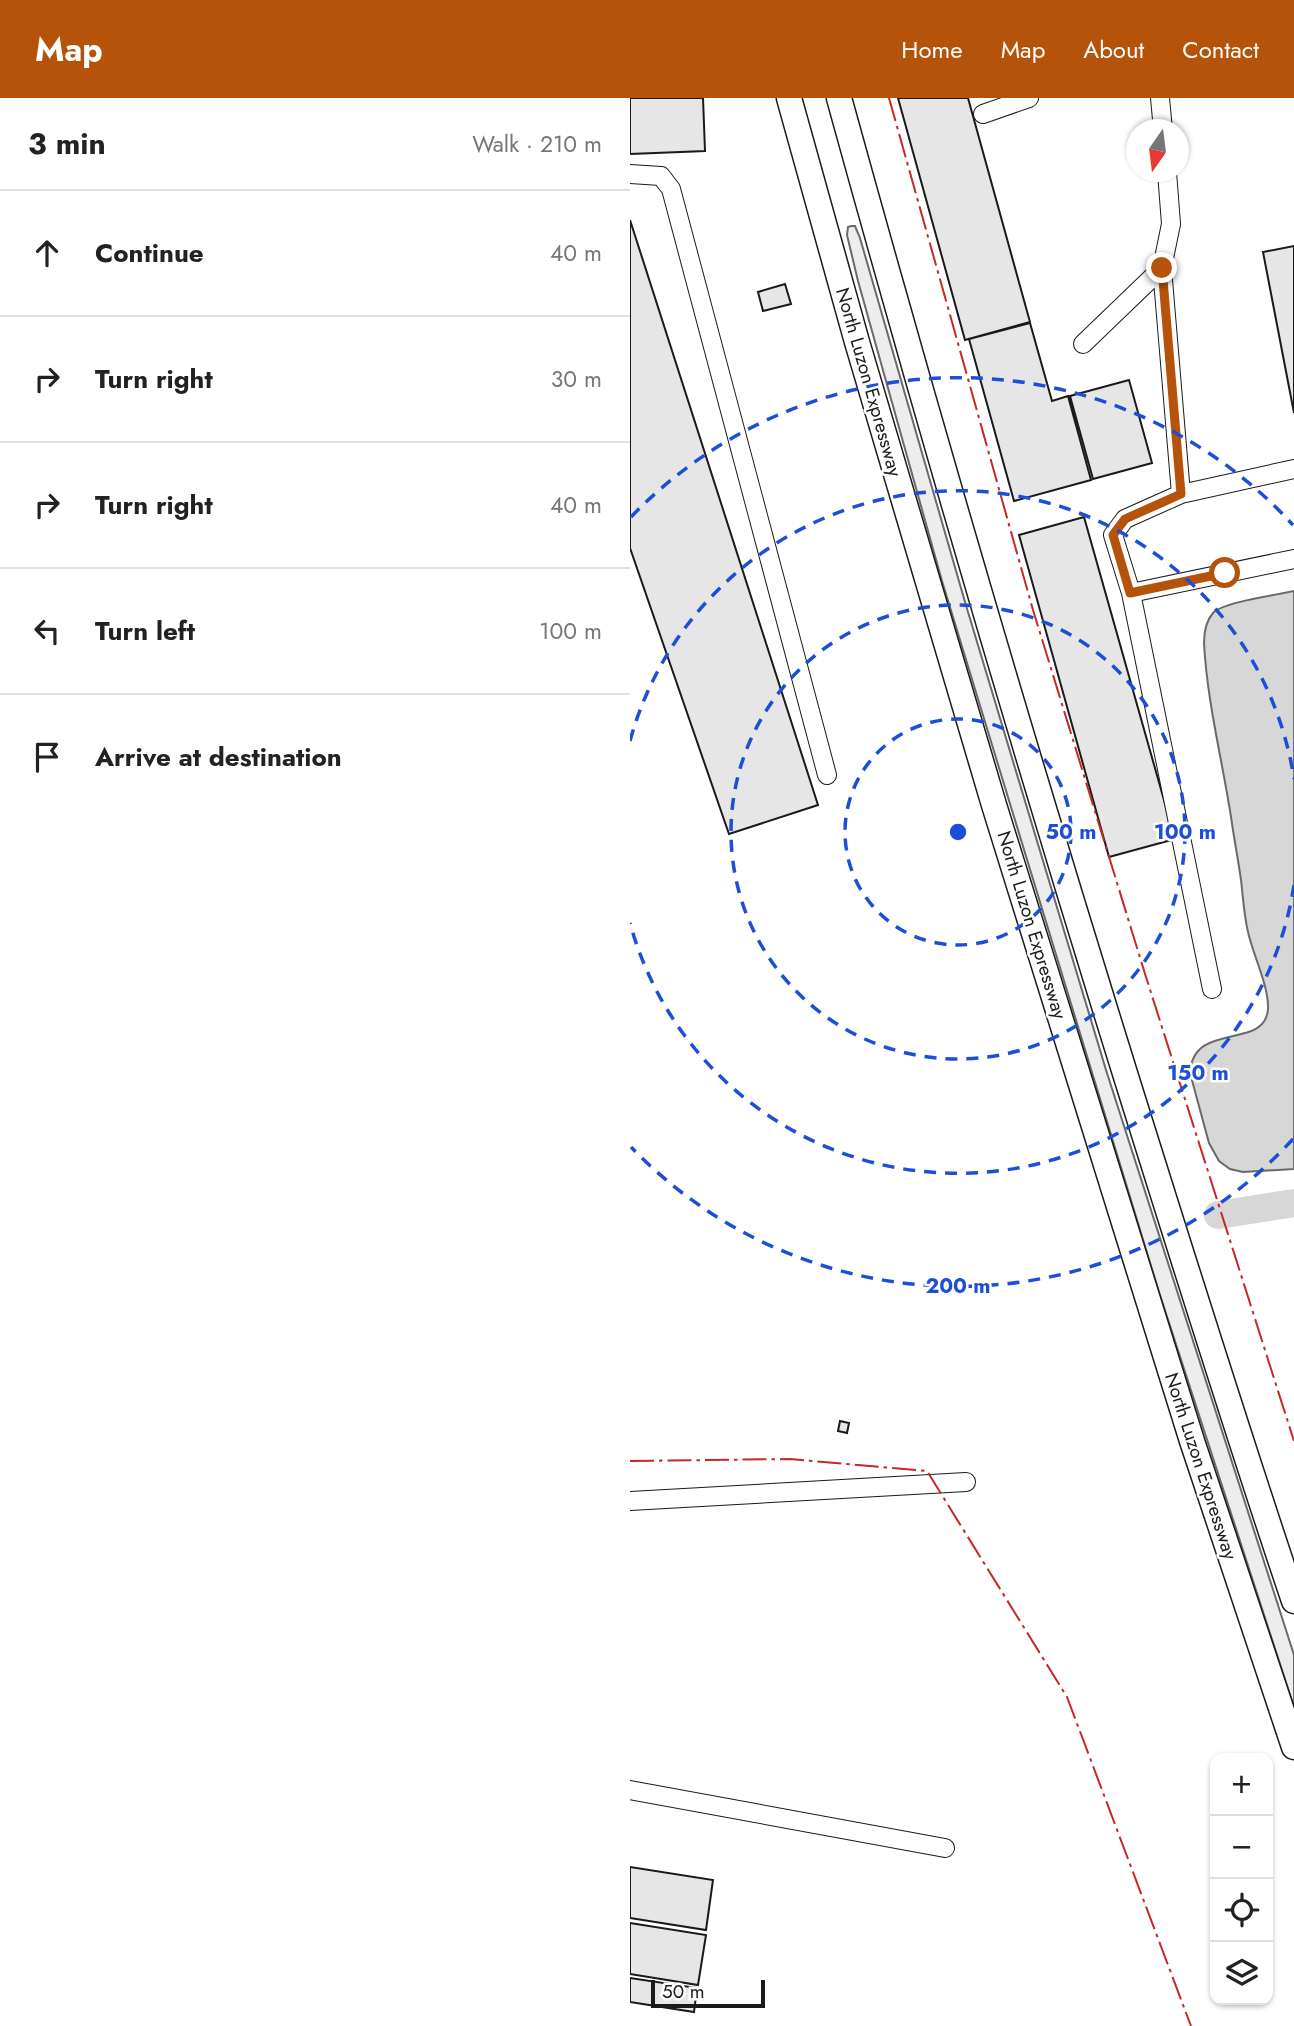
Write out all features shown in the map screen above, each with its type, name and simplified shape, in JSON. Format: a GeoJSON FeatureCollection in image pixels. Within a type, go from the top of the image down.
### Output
{"type":"FeatureCollection","features":[{"type":"Feature","properties":{"kind":"highway","name":"North Luzon Expressway"},"geometry":{"type":"LineString","coordinates":[[789,98],[857,342],[998,818],[1192,1441],[1294,1746]]}},
{"type":"Feature","properties":{"kind":"highway"},"geometry":{"type":"LineString","coordinates":[[839,98],[1037,789],[1235,1427],[1294,1601]]}},
{"type":"Feature","properties":{"kind":"highway"},"geometry":{"type":"LineString","coordinates":[[852,98],[896,265],[900,318]]}},
{"type":"Feature","properties":{"kind":"lane"},"geometry":{"type":"LineString","coordinates":[[983,114],[1029,98]]}},
{"type":"Feature","properties":{"kind":"lane"},"geometry":{"type":"LineString","coordinates":[[1160,98],[1162,119]]}},
{"type":"Feature","properties":{"kind":"lane"},"geometry":{"type":"LineString","coordinates":[[630,174],[661,176],[671,190],[827,775]]}},
{"type":"Feature","properties":{"kind":"lane"},"geometry":{"type":"LineString","coordinates":[[1168,182],[1171,224],[1162,268],[1181,494]]}},
{"type":"Feature","properties":{"kind":"lane"},"geometry":{"type":"LineString","coordinates":[[1083,344],[1162,268]]}},
{"type":"Feature","properties":{"kind":"lane"},"geometry":{"type":"LineString","coordinates":[[1212,989],[1130,593],[1113,535],[1125,519],[1181,494],[1294,470]]}},
{"type":"Feature","properties":{"kind":"lane"},"geometry":{"type":"LineString","coordinates":[[1130,593],[1294,559]]}},
{"type":"Feature","properties":{"kind":"lane"},"geometry":{"type":"LineString","coordinates":[[630,1500],[967,1482]]}},
{"type":"Feature","properties":{"kind":"lane"},"geometry":{"type":"LineString","coordinates":[[630,1790],[945,1848]]}},
{"type":"Feature","properties":{"kind":"shaded area"},"geometry":{"type":"Polygon","coordinates":[[[855,226],[860,238],[965,602],[1106,1070],[1294,1655],[1294,1707],[1159,1292],[942,581],[858,281],[847,235],[848,227],[855,226]]]}},
{"type":"Feature","properties":{"kind":"shaded area"},"geometry":{"type":"Polygon","coordinates":[[[1294,591],[1294,1169],[1243,1172],[1230,1169],[1219,1161],[1209,1143],[1190,1073],[1194,1057],[1203,1047],[1255,1029],[1264,1022],[1268,1009],[1266,990],[1250,941],[1246,919],[1208,686],[1204,635],[1213,613],[1227,605],[1294,591]]]}},
{"type":"Feature","properties":{"kind":"building"},"geometry":{"type":"Polygon","coordinates":[[[630,98],[703,98],[705,151],[630,154],[630,98]]]}},
{"type":"Feature","properties":{"kind":"building"},"geometry":{"type":"Polygon","coordinates":[[[898,98],[968,98],[1030,322],[965,340],[898,98]]]}},
{"type":"Feature","properties":{"kind":"building"},"geometry":{"type":"Polygon","coordinates":[[[630,220],[818,805],[729,834],[630,548],[630,220]]]}},
{"type":"Feature","properties":{"kind":"building"},"geometry":{"type":"Polygon","coordinates":[[[1294,246],[1294,413],[1263,252],[1294,246]]]}},
{"type":"Feature","properties":{"kind":"building"},"geometry":{"type":"Polygon","coordinates":[[[785,284],[791,304],[763,311],[758,292],[785,284]]]}},
{"type":"Feature","properties":{"kind":"building"},"geometry":{"type":"Polygon","coordinates":[[[1030,323],[1052,401],[1068,396],[1091,480],[1014,501],[969,339],[1030,323]]]}},
{"type":"Feature","properties":{"kind":"building"},"geometry":{"type":"Polygon","coordinates":[[[1129,380],[1152,463],[1093,479],[1070,396],[1129,380]]]}},
{"type":"Feature","properties":{"kind":"building"},"geometry":{"type":"Polygon","coordinates":[[[1084,517],[1175,839],[1109,857],[1019,535],[1084,517]]]}},
{"type":"Feature","properties":{"kind":"building"},"geometry":{"type":"Polygon","coordinates":[[[840,1421],[849,1423],[847,1433],[838,1431],[840,1421]]]}},
{"type":"Feature","properties":{"kind":"building"},"geometry":{"type":"Polygon","coordinates":[[[630,1867],[713,1880],[706,1930],[630,1918],[630,1867]]]}},
{"type":"Feature","properties":{"kind":"building"},"geometry":{"type":"Polygon","coordinates":[[[630,1923],[706,1935],[698,1985],[630,1974],[630,1923]]]}},
{"type":"Feature","properties":{"kind":"building"},"geometry":{"type":"Polygon","coordinates":[[[630,1978],[697,1988],[694,2012],[630,2002],[630,1978]]]}},
{"type":"Feature","properties":{"kind":"waterway"},"geometry":{"type":"LineString","coordinates":[[1218,1215],[1294,1203]]}},
{"type":"Feature","properties":{"kind":"power"},"geometry":{"type":"LineString","coordinates":[[889,98],[1033,610],[1146,977],[1294,1441]]}},
{"type":"Feature","properties":{"kind":"power"},"geometry":{"type":"LineString","coordinates":[[630,1461],[790,1459],[927,1471],[1067,1697],[1191,2026]]}},
{"type":"Feature","properties":{"kind":"route"},"geometry":{"type":"LineString","coordinates":[[1162,268],[1181,494],[1125,519],[1113,535],[1130,593],[1225,573]]}}]}
